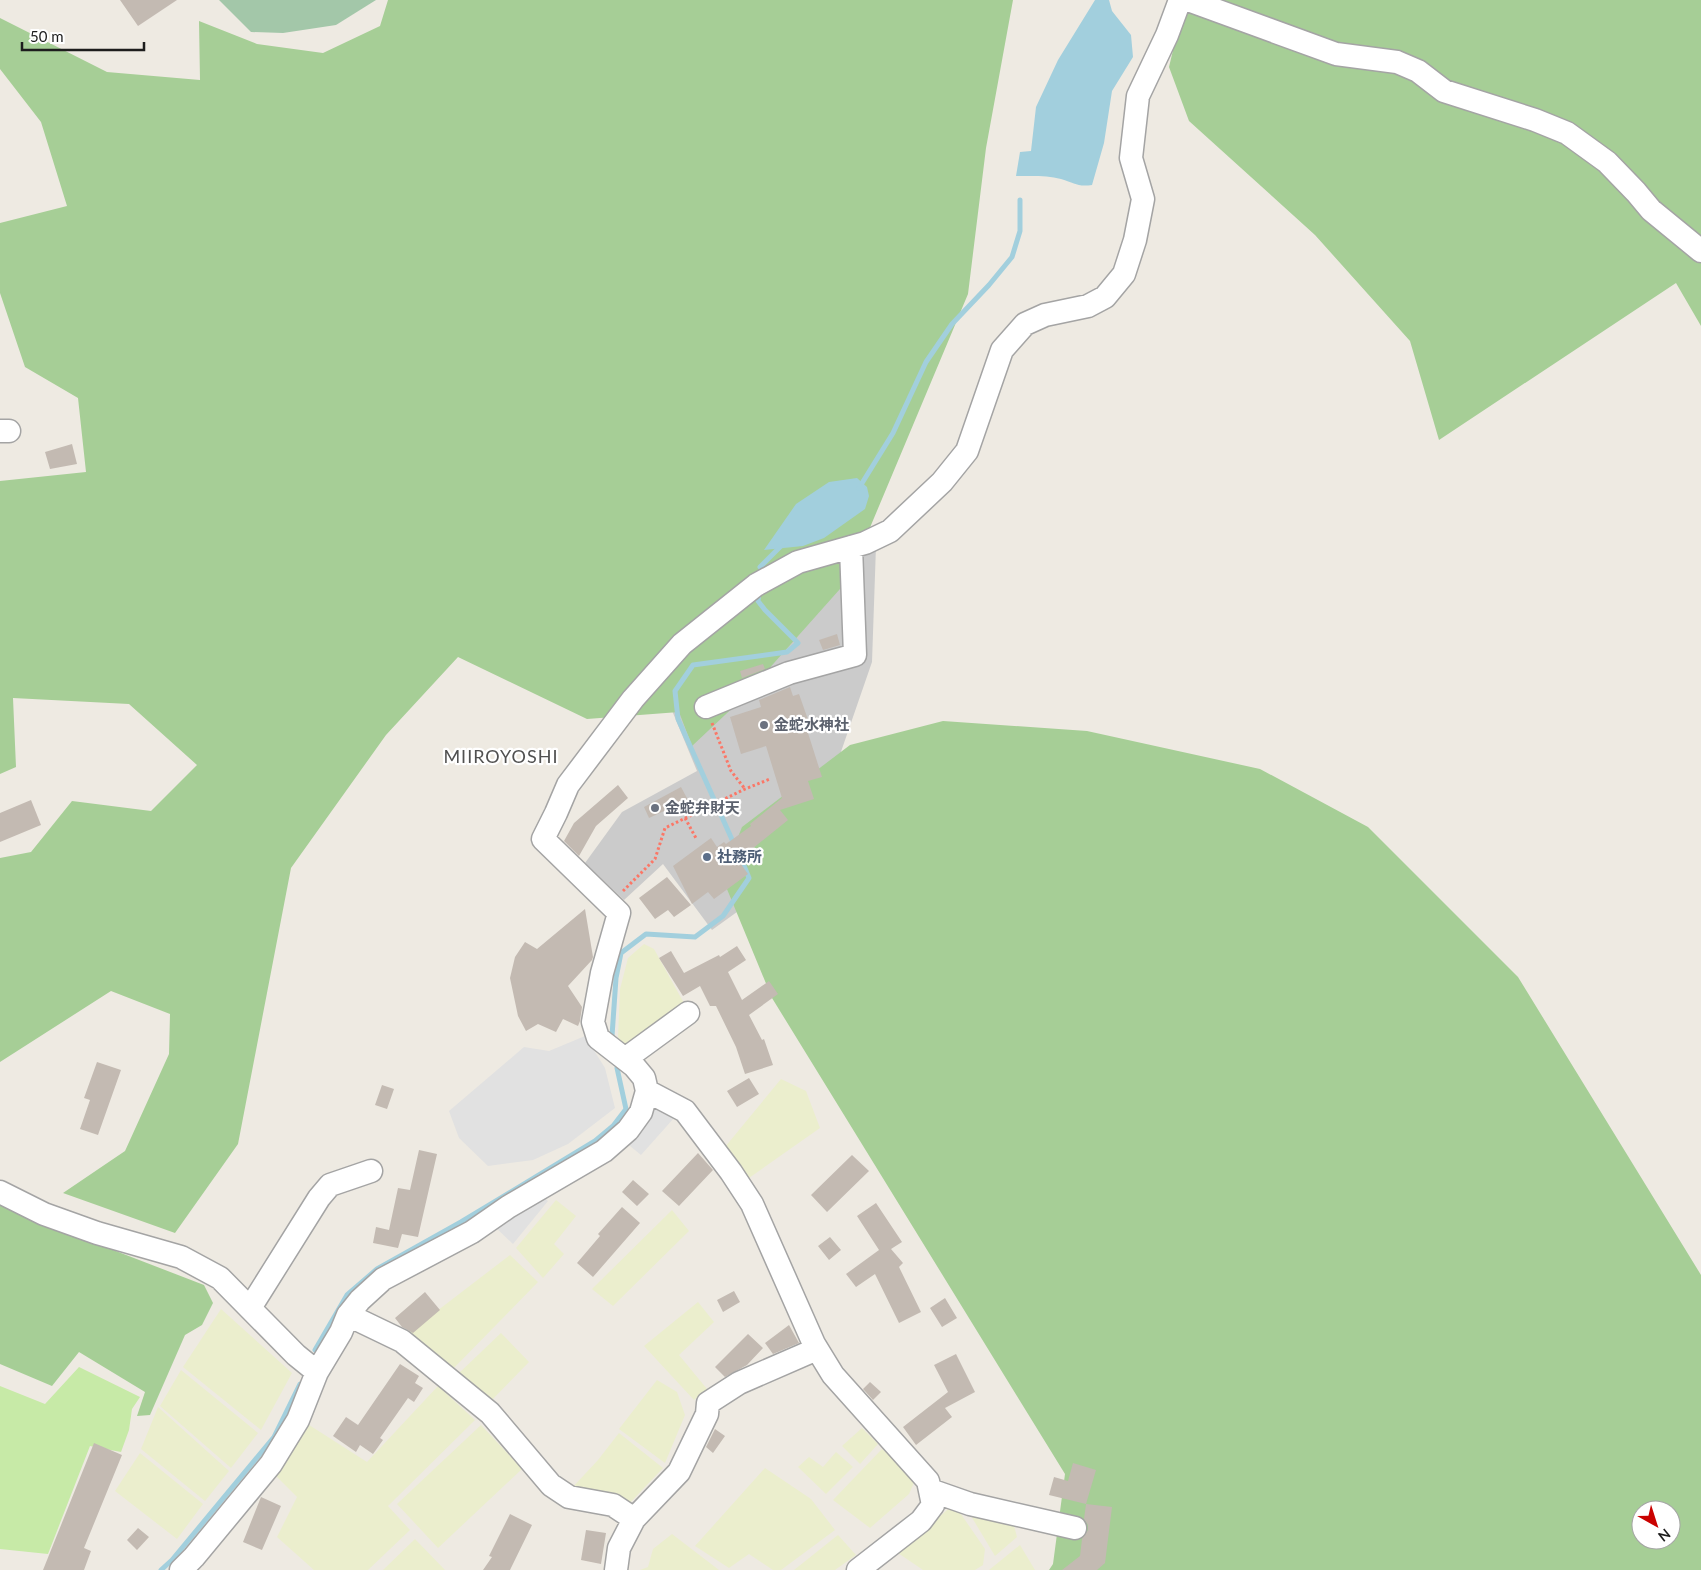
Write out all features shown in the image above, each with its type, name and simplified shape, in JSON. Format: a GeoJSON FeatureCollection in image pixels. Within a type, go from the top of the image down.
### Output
{"type":"FeatureCollection","features":[{"type":"Feature","properties":{"kind":"street"},"geometry":{"type":"LineString","coordinates":[[188,1568],[271,1464],[298,1420],[318,1372],[341,1332],[348,1314],[360,1300],[383,1279],[472,1232],[508,1207],[604,1151],[628,1130],[641,1112],[647,1091],[644,1078],[634,1066],[598,1038],[594,1022],[602,974],[619,913],[543,839],[568,784],[633,699],[682,644],[756,585],[798,562],[865,543],[890,531],[942,482],[967,450],[1002,350],[1025,324],[1045,315],[1088,306],[1105,297],[1124,274],[1135,240],[1143,199],[1131,158],[1138,96],[1167,35],[1180,0]]}},
{"type":"Feature","properties":{"kind":"street"},"geometry":{"type":"LineString","coordinates":[[1188,0],[1336,54],[1397,62],[1418,71],[1444,91],[1535,120],[1567,133],[1607,162],[1651,210],[1701,250]]}},
{"type":"Feature","properties":{"kind":"street"},"geometry":{"type":"LineString","coordinates":[[706,706],[789,673],[855,655],[851,547]]}},
{"type":"Feature","properties":{"kind":"street"},"geometry":{"type":"LineString","coordinates":[[625,1059],[688,1013]]}},
{"type":"Feature","properties":{"kind":"street"},"geometry":{"type":"LineString","coordinates":[[647,1091],[685,1111],[742,1188],[752,1204],[785,1282],[817,1349],[833,1375],[928,1481],[933,1505],[921,1521],[858,1570]]}},
{"type":"Feature","properties":{"kind":"street"},"geometry":{"type":"LineString","coordinates":[[250,1308],[319,1198],[330,1185],[371,1171]]}},
{"type":"Feature","properties":{"kind":"street"},"geometry":{"type":"LineString","coordinates":[[0,1192],[44,1214],[97,1233],[181,1257],[220,1278],[296,1355],[318,1372]]}},
{"type":"Feature","properties":{"kind":"street"},"geometry":{"type":"LineString","coordinates":[[348,1314],[402,1341],[490,1413],[551,1486],[568,1497],[613,1506],[634,1519]]}},
{"type":"Feature","properties":{"kind":"street"},"geometry":{"type":"LineString","coordinates":[[616,1570],[619,1548],[634,1519],[679,1472],[707,1414],[708,1403],[739,1383],[817,1349]]}},
{"type":"Feature","properties":{"kind":"street"},"geometry":{"type":"LineString","coordinates":[[930,1490],[970,1504],[1075,1528]]}},
{"type":"Feature","properties":{"kind":"path"},"geometry":{"type":"LineString","coordinates":[[706,706],[731,771],[745,789]]}},
{"type":"Feature","properties":{"kind":"path"},"geometry":{"type":"LineString","coordinates":[[610,904],[656,859],[665,828],[745,789],[770,779]]}},
{"type":"Feature","properties":{"kind":"path"},"geometry":{"type":"LineString","coordinates":[[685,818],[697,840]]}},
{"type":"Feature","properties":{"kind":"shaded area","name":"金蛇水神社"},"geometry":{"type":"Polygon","coordinates":[[[876,546],[872,662],[825,798],[748,904],[712,930],[663,864],[624,900],[585,863],[622,812],[697,771],[659,679],[876,546]]]}},
{"type":"Feature","properties":{"kind":"shaded area"},"geometry":{"type":"Polygon","coordinates":[[[585,1036],[605,1068],[615,1108],[568,1144],[533,1160],[488,1166],[459,1138],[449,1111],[524,1047],[549,1051],[585,1036]]]}},
{"type":"Feature","properties":{"kind":"shaded area"},"geometry":{"type":"Polygon","coordinates":[[[663,1108],[674,1118],[641,1155],[624,1141],[650,1110],[663,1108]]]}},
{"type":"Feature","properties":{"kind":"shaded area"},"geometry":{"type":"Polygon","coordinates":[[[540,1194],[548,1201],[513,1244],[493,1225],[540,1194]]]}},
{"type":"Feature","properties":{"kind":"green space"},"geometry":{"type":"Polygon","coordinates":[[[219,0],[376,0],[336,25],[283,33],[251,32],[219,0]]]}},
{"type":"Feature","properties":{"kind":"green space"},"geometry":{"type":"Polygon","coordinates":[[[388,0],[1013,0],[986,148],[968,294],[848,580],[742,699],[692,746],[679,712],[587,719],[458,657],[386,735],[291,868],[238,1144],[175,1233],[63,1193],[125,1151],[169,1054],[170,1014],[111,991],[0,1062],[0,858],[31,852],[72,801],[151,811],[197,765],[129,704],[13,698],[16,767],[0,774],[0,481],[86,472],[78,398],[25,367],[0,293],[0,223],[67,206],[41,122],[0,69],[0,18],[107,72],[200,80],[199,21],[257,44],[323,53],[380,26],[388,0]]]}},
{"type":"Feature","properties":{"kind":"green space"},"geometry":{"type":"Polygon","coordinates":[[[1185,0],[1701,0],[1701,326],[1676,283],[1439,440],[1410,341],[1315,235],[1189,121],[1169,67],[1185,0]]]}},
{"type":"Feature","properties":{"kind":"green space"},"geometry":{"type":"Polygon","coordinates":[[[943,721],[1087,731],[1260,769],[1368,827],[1518,977],[1701,1275],[1701,1570],[1049,1570],[1053,1564],[1065,1474],[772,998],[722,877],[742,827],[850,745],[943,721]]]}},
{"type":"Feature","properties":{"kind":"green space"},"geometry":{"type":"Polygon","coordinates":[[[644,944],[654,949],[685,1005],[628,1049],[618,1037],[620,989],[628,958],[644,944]]]}},
{"type":"Feature","properties":{"kind":"green space"},"geometry":{"type":"Polygon","coordinates":[[[781,1079],[806,1091],[820,1128],[749,1178],[725,1147],[781,1079]]]}},
{"type":"Feature","properties":{"kind":"green space"},"geometry":{"type":"Polygon","coordinates":[[[556,1200],[576,1216],[554,1244],[564,1254],[543,1278],[516,1248],[556,1200]]]}},
{"type":"Feature","properties":{"kind":"green space"},"geometry":{"type":"Polygon","coordinates":[[[0,1204],[204,1285],[213,1303],[202,1325],[185,1335],[150,1415],[137,1416],[145,1392],[79,1352],[52,1386],[0,1364],[0,1204]]]}},
{"type":"Feature","properties":{"kind":"green space"},"geometry":{"type":"Polygon","coordinates":[[[672,1210],[689,1231],[613,1306],[592,1289],[672,1210]]]}},
{"type":"Feature","properties":{"kind":"green space"},"geometry":{"type":"Polygon","coordinates":[[[510,1255],[538,1282],[449,1373],[403,1337],[510,1255]]]}},
{"type":"Feature","properties":{"kind":"green space"},"geometry":{"type":"Polygon","coordinates":[[[698,1302],[714,1322],[679,1355],[707,1389],[694,1400],[644,1346],[698,1302]]]}},
{"type":"Feature","properties":{"kind":"green space"},"geometry":{"type":"Polygon","coordinates":[[[221,1309],[292,1373],[261,1430],[183,1367],[221,1309]]]}},
{"type":"Feature","properties":{"kind":"green space"},"geometry":{"type":"Polygon","coordinates":[[[501,1333],[529,1362],[488,1404],[457,1375],[501,1333]]]}},
{"type":"Feature","properties":{"kind":"green space"},"geometry":{"type":"Polygon","coordinates":[[[79,1367],[140,1397],[132,1409],[129,1430],[121,1452],[90,1446],[48,1554],[0,1549],[0,1386],[45,1404],[79,1367]]]}},
{"type":"Feature","properties":{"kind":"green space"},"geometry":{"type":"Polygon","coordinates":[[[181,1370],[258,1433],[231,1468],[160,1406],[181,1370]]]}},
{"type":"Feature","properties":{"kind":"green space"},"geometry":{"type":"Polygon","coordinates":[[[657,1380],[677,1392],[685,1415],[665,1463],[619,1429],[657,1380]]]}},
{"type":"Feature","properties":{"kind":"green space"},"geometry":{"type":"Polygon","coordinates":[[[438,1386],[475,1420],[388,1506],[410,1530],[368,1570],[314,1570],[277,1537],[297,1497],[273,1473],[306,1423],[367,1462],[438,1386]]]}},
{"type":"Feature","properties":{"kind":"green space"},"geometry":{"type":"Polygon","coordinates":[[[158,1407],[229,1471],[205,1501],[141,1449],[158,1407]]]}},
{"type":"Feature","properties":{"kind":"green space"},"geometry":{"type":"Polygon","coordinates":[[[481,1425],[522,1469],[438,1548],[397,1504],[481,1425]]]}},
{"type":"Feature","properties":{"kind":"green space"},"geometry":{"type":"Polygon","coordinates":[[[862,1428],[878,1444],[860,1464],[842,1446],[862,1428]]]}},
{"type":"Feature","properties":{"kind":"green space"},"geometry":{"type":"Polygon","coordinates":[[[619,1433],[663,1468],[625,1508],[571,1489],[598,1460],[619,1433]]]}},
{"type":"Feature","properties":{"kind":"green space"},"geometry":{"type":"Polygon","coordinates":[[[882,1449],[916,1478],[909,1494],[870,1528],[833,1500],[882,1449]]]}},
{"type":"Feature","properties":{"kind":"green space"},"geometry":{"type":"Polygon","coordinates":[[[836,1452],[853,1467],[826,1494],[798,1467],[809,1457],[823,1467],[836,1452]]]}},
{"type":"Feature","properties":{"kind":"green space"},"geometry":{"type":"Polygon","coordinates":[[[140,1453],[203,1504],[177,1539],[115,1491],[140,1453]]]}},
{"type":"Feature","properties":{"kind":"green space"},"geometry":{"type":"Polygon","coordinates":[[[765,1468],[811,1499],[835,1530],[781,1570],[773,1570],[749,1554],[729,1568],[695,1546],[765,1468]]]}},
{"type":"Feature","properties":{"kind":"green space"},"geometry":{"type":"Polygon","coordinates":[[[954,1504],[985,1549],[983,1565],[975,1570],[923,1570],[898,1553],[954,1504]]]}},
{"type":"Feature","properties":{"kind":"green space"},"geometry":{"type":"Polygon","coordinates":[[[968,1511],[1012,1518],[1017,1537],[995,1556],[968,1511]]]}},
{"type":"Feature","properties":{"kind":"green space"},"geometry":{"type":"Polygon","coordinates":[[[672,1534],[719,1570],[640,1570],[648,1567],[653,1549],[672,1534]]]}},
{"type":"Feature","properties":{"kind":"green space"},"geometry":{"type":"Polygon","coordinates":[[[838,1535],[856,1555],[835,1570],[794,1570],[838,1535]]]}},
{"type":"Feature","properties":{"kind":"green space"},"geometry":{"type":"Polygon","coordinates":[[[415,1539],[445,1570],[383,1570],[415,1539]]]}},
{"type":"Feature","properties":{"kind":"green space"},"geometry":{"type":"Polygon","coordinates":[[[1020,1545],[1035,1570],[989,1570],[1020,1545]]]}},
{"type":"Feature","properties":{"kind":"water"},"geometry":{"type":"Polygon","coordinates":[[[1095,0],[1109,0],[1112,11],[1131,35],[1133,57],[1112,91],[1104,143],[1092,185],[1079,185],[1050,177],[1016,176],[1020,152],[1031,151],[1036,107],[1058,60],[1095,0]]]}},
{"type":"Feature","properties":{"kind":"water"},"geometry":{"type":"Polygon","coordinates":[[[857,478],[867,487],[869,496],[865,509],[824,538],[803,546],[764,550],[796,504],[829,482],[857,478]]]}},
{"type":"Feature","properties":{"kind":"building"},"geometry":{"type":"Polygon","coordinates":[[[120,0],[177,0],[138,26],[120,0]]]}},
{"type":"Feature","properties":{"kind":"building"},"geometry":{"type":"Polygon","coordinates":[[[72,444],[77,464],[50,469],[45,452],[72,444]]]}},
{"type":"Feature","properties":{"kind":"building"},"geometry":{"type":"Polygon","coordinates":[[[837,634],[840,645],[823,650],[819,640],[837,634]]]}},
{"type":"Feature","properties":{"kind":"building"},"geometry":{"type":"Polygon","coordinates":[[[763,664],[765,669],[742,678],[740,671],[763,664]]]}},
{"type":"Feature","properties":{"kind":"building"},"geometry":{"type":"Polygon","coordinates":[[[790,687],[793,696],[799,694],[812,731],[808,733],[822,777],[808,781],[814,799],[780,810],[788,820],[752,849],[755,853],[741,864],[748,874],[714,899],[708,892],[692,904],[673,866],[711,838],[717,847],[724,842],[726,844],[751,826],[750,824],[782,798],[766,746],[741,754],[730,717],[761,707],[759,700],[790,687]]]}},
{"type":"Feature","properties":{"kind":"building"},"geometry":{"type":"Polygon","coordinates":[[[618,785],[628,798],[596,826],[579,856],[564,841],[574,823],[618,785]]]}},
{"type":"Feature","properties":{"kind":"building"},"geometry":{"type":"Polygon","coordinates":[[[681,787],[688,800],[649,818],[644,807],[681,787]]]}},
{"type":"Feature","properties":{"kind":"building"},"geometry":{"type":"Polygon","coordinates":[[[31,800],[41,825],[0,842],[0,813],[31,800]]]}},
{"type":"Feature","properties":{"kind":"building"},"geometry":{"type":"Polygon","coordinates":[[[667,877],[691,905],[674,917],[668,910],[655,919],[639,898],[667,877]]]}},
{"type":"Feature","properties":{"kind":"building"},"geometry":{"type":"Polygon","coordinates":[[[585,909],[593,957],[568,986],[582,1007],[578,1026],[563,1019],[556,1032],[538,1024],[526,1031],[518,1016],[510,978],[515,957],[525,942],[537,949],[585,909]]]}},
{"type":"Feature","properties":{"kind":"building"},"geometry":{"type":"Polygon","coordinates":[[[737,946],[746,960],[728,972],[742,1000],[769,981],[778,994],[749,1015],[762,1040],[764,1039],[773,1065],[745,1074],[736,1047],[716,1006],[710,1006],[700,986],[683,996],[659,958],[671,951],[684,973],[719,955],[720,957],[737,946]]]}},
{"type":"Feature","properties":{"kind":"building"},"geometry":{"type":"Polygon","coordinates":[[[97,1062],[121,1070],[98,1135],[80,1129],[90,1100],[84,1098],[97,1062]]]}},
{"type":"Feature","properties":{"kind":"building"},"geometry":{"type":"Polygon","coordinates":[[[749,1078],[759,1094],[737,1107],[727,1091],[749,1078]]]}},
{"type":"Feature","properties":{"kind":"building"},"geometry":{"type":"Polygon","coordinates":[[[382,1085],[394,1089],[387,1109],[375,1105],[382,1085]]]}},
{"type":"Feature","properties":{"kind":"building"},"geometry":{"type":"Polygon","coordinates":[[[419,1150],[437,1154],[418,1237],[402,1234],[398,1248],[373,1243],[376,1227],[389,1230],[398,1188],[410,1190],[419,1150]]]}},
{"type":"Feature","properties":{"kind":"building"},"geometry":{"type":"Polygon","coordinates":[[[698,1153],[713,1170],[679,1206],[662,1191],[698,1153]]]}},
{"type":"Feature","properties":{"kind":"building"},"geometry":{"type":"Polygon","coordinates":[[[852,1155],[869,1171],[827,1212],[811,1195],[852,1155]]]}},
{"type":"Feature","properties":{"kind":"building"},"geometry":{"type":"Polygon","coordinates":[[[633,1180],[649,1194],[637,1206],[622,1192],[633,1180]]]}},
{"type":"Feature","properties":{"kind":"building"},"geometry":{"type":"Polygon","coordinates":[[[876,1203],[902,1242],[891,1249],[903,1263],[899,1267],[921,1312],[899,1323],[875,1274],[856,1287],[846,1274],[879,1250],[857,1216],[876,1203]]]}},
{"type":"Feature","properties":{"kind":"building"},"geometry":{"type":"Polygon","coordinates":[[[622,1207],[640,1223],[593,1277],[577,1263],[600,1236],[598,1234],[622,1207]]]}},
{"type":"Feature","properties":{"kind":"building"},"geometry":{"type":"Polygon","coordinates":[[[830,1237],[841,1250],[829,1260],[818,1246],[830,1237]]]}},
{"type":"Feature","properties":{"kind":"building"},"geometry":{"type":"Polygon","coordinates":[[[734,1291],[740,1302],[723,1312],[717,1300],[734,1291]]]}},
{"type":"Feature","properties":{"kind":"building"},"geometry":{"type":"Polygon","coordinates":[[[425,1292],[440,1310],[413,1333],[402,1327],[395,1318],[425,1292]]]}},
{"type":"Feature","properties":{"kind":"building"},"geometry":{"type":"Polygon","coordinates":[[[945,1298],[957,1318],[942,1327],[930,1308],[945,1298]]]}},
{"type":"Feature","properties":{"kind":"building"},"geometry":{"type":"Polygon","coordinates":[[[789,1325],[799,1343],[773,1354],[765,1343],[789,1325]]]}},
{"type":"Feature","properties":{"kind":"building"},"geometry":{"type":"Polygon","coordinates":[[[748,1334],[763,1348],[747,1365],[725,1377],[715,1367],[748,1334]]]}},
{"type":"Feature","properties":{"kind":"building"},"geometry":{"type":"Polygon","coordinates":[[[956,1354],[975,1392],[945,1408],[952,1417],[916,1445],[903,1427],[948,1392],[934,1365],[956,1354]]]}},
{"type":"Feature","properties":{"kind":"building"},"geometry":{"type":"Polygon","coordinates":[[[400,1364],[419,1376],[415,1383],[423,1388],[414,1402],[408,1398],[380,1438],[383,1440],[373,1454],[360,1445],[356,1452],[333,1436],[346,1417],[358,1425],[400,1364]]]}},
{"type":"Feature","properties":{"kind":"building"},"geometry":{"type":"Polygon","coordinates":[[[870,1382],[881,1392],[873,1400],[863,1389],[870,1382]]]}},
{"type":"Feature","properties":{"kind":"building"},"geometry":{"type":"Polygon","coordinates":[[[715,1429],[725,1436],[713,1453],[706,1447],[715,1429]]]}},
{"type":"Feature","properties":{"kind":"building"},"geometry":{"type":"Polygon","coordinates":[[[94,1443],[122,1455],[84,1548],[91,1551],[84,1570],[43,1570],[94,1443]]]}},
{"type":"Feature","properties":{"kind":"building"},"geometry":{"type":"Polygon","coordinates":[[[1073,1463],[1096,1470],[1086,1504],[1049,1495],[1054,1477],[1068,1481],[1073,1463]]]}},
{"type":"Feature","properties":{"kind":"building"},"geometry":{"type":"Polygon","coordinates":[[[261,1497],[281,1506],[262,1550],[243,1542],[261,1497]]]}},
{"type":"Feature","properties":{"kind":"building"},"geometry":{"type":"Polygon","coordinates":[[[1086,1504],[1112,1507],[1105,1563],[1097,1570],[1062,1570],[1080,1556],[1082,1539],[1088,1530],[1088,1525],[1084,1519],[1086,1504]]]}},
{"type":"Feature","properties":{"kind":"building"},"geometry":{"type":"Polygon","coordinates":[[[510,1514],[532,1525],[510,1570],[483,1570],[492,1557],[489,1556],[510,1514]]]}},
{"type":"Feature","properties":{"kind":"building"},"geometry":{"type":"Polygon","coordinates":[[[138,1528],[149,1537],[137,1550],[127,1540],[138,1528]]]}},
{"type":"Feature","properties":{"kind":"building"},"geometry":{"type":"Polygon","coordinates":[[[586,1530],[606,1533],[601,1564],[581,1560],[586,1530]]]}},
{"type":"Feature","properties":{"kind":"waterway"},"geometry":{"type":"LineString","coordinates":[[859,488],[893,433],[926,362],[952,324],[989,285],[1012,257],[1020,231],[1020,200]]}},
{"type":"Feature","properties":{"kind":"waterway"},"geometry":{"type":"LineString","coordinates":[[760,567],[783,544]]}},
{"type":"Feature","properties":{"kind":"waterway"},"geometry":{"type":"LineString","coordinates":[[734,844],[678,719],[675,691],[693,665],[787,652],[798,643],[765,610],[758,601],[759,593]]}},
{"type":"Feature","properties":{"kind":"waterway"},"geometry":{"type":"LineString","coordinates":[[612,1036],[616,978],[621,953],[646,934],[695,937],[723,916],[749,878],[740,856]]}},
{"type":"Feature","properties":{"kind":"waterway"},"geometry":{"type":"LineString","coordinates":[[315,1350],[347,1295],[377,1269],[461,1222],[595,1141],[613,1126],[626,1109],[617,1068]]}},
{"type":"Feature","properties":{"kind":"waterway"},"geometry":{"type":"LineString","coordinates":[[161,1570],[172,1560],[274,1437],[300,1384]]}},
{"type":"Feature","properties":{"kind":"place","name":"金蛇水神社"},"geometry":{"type":"Point","coordinates":[764,725]}},
{"type":"Feature","properties":{"kind":"place","name":"金蛇弁財天"},"geometry":{"type":"Point","coordinates":[655,808]}},
{"type":"Feature","properties":{"kind":"place","name":"社務所"},"geometry":{"type":"Point","coordinates":[707,857]}},
{"type":"Feature","properties":{"kind":"district","name":"MIIROYOSHI"},"geometry":{"type":"Point","coordinates":[501,757]}}]}
